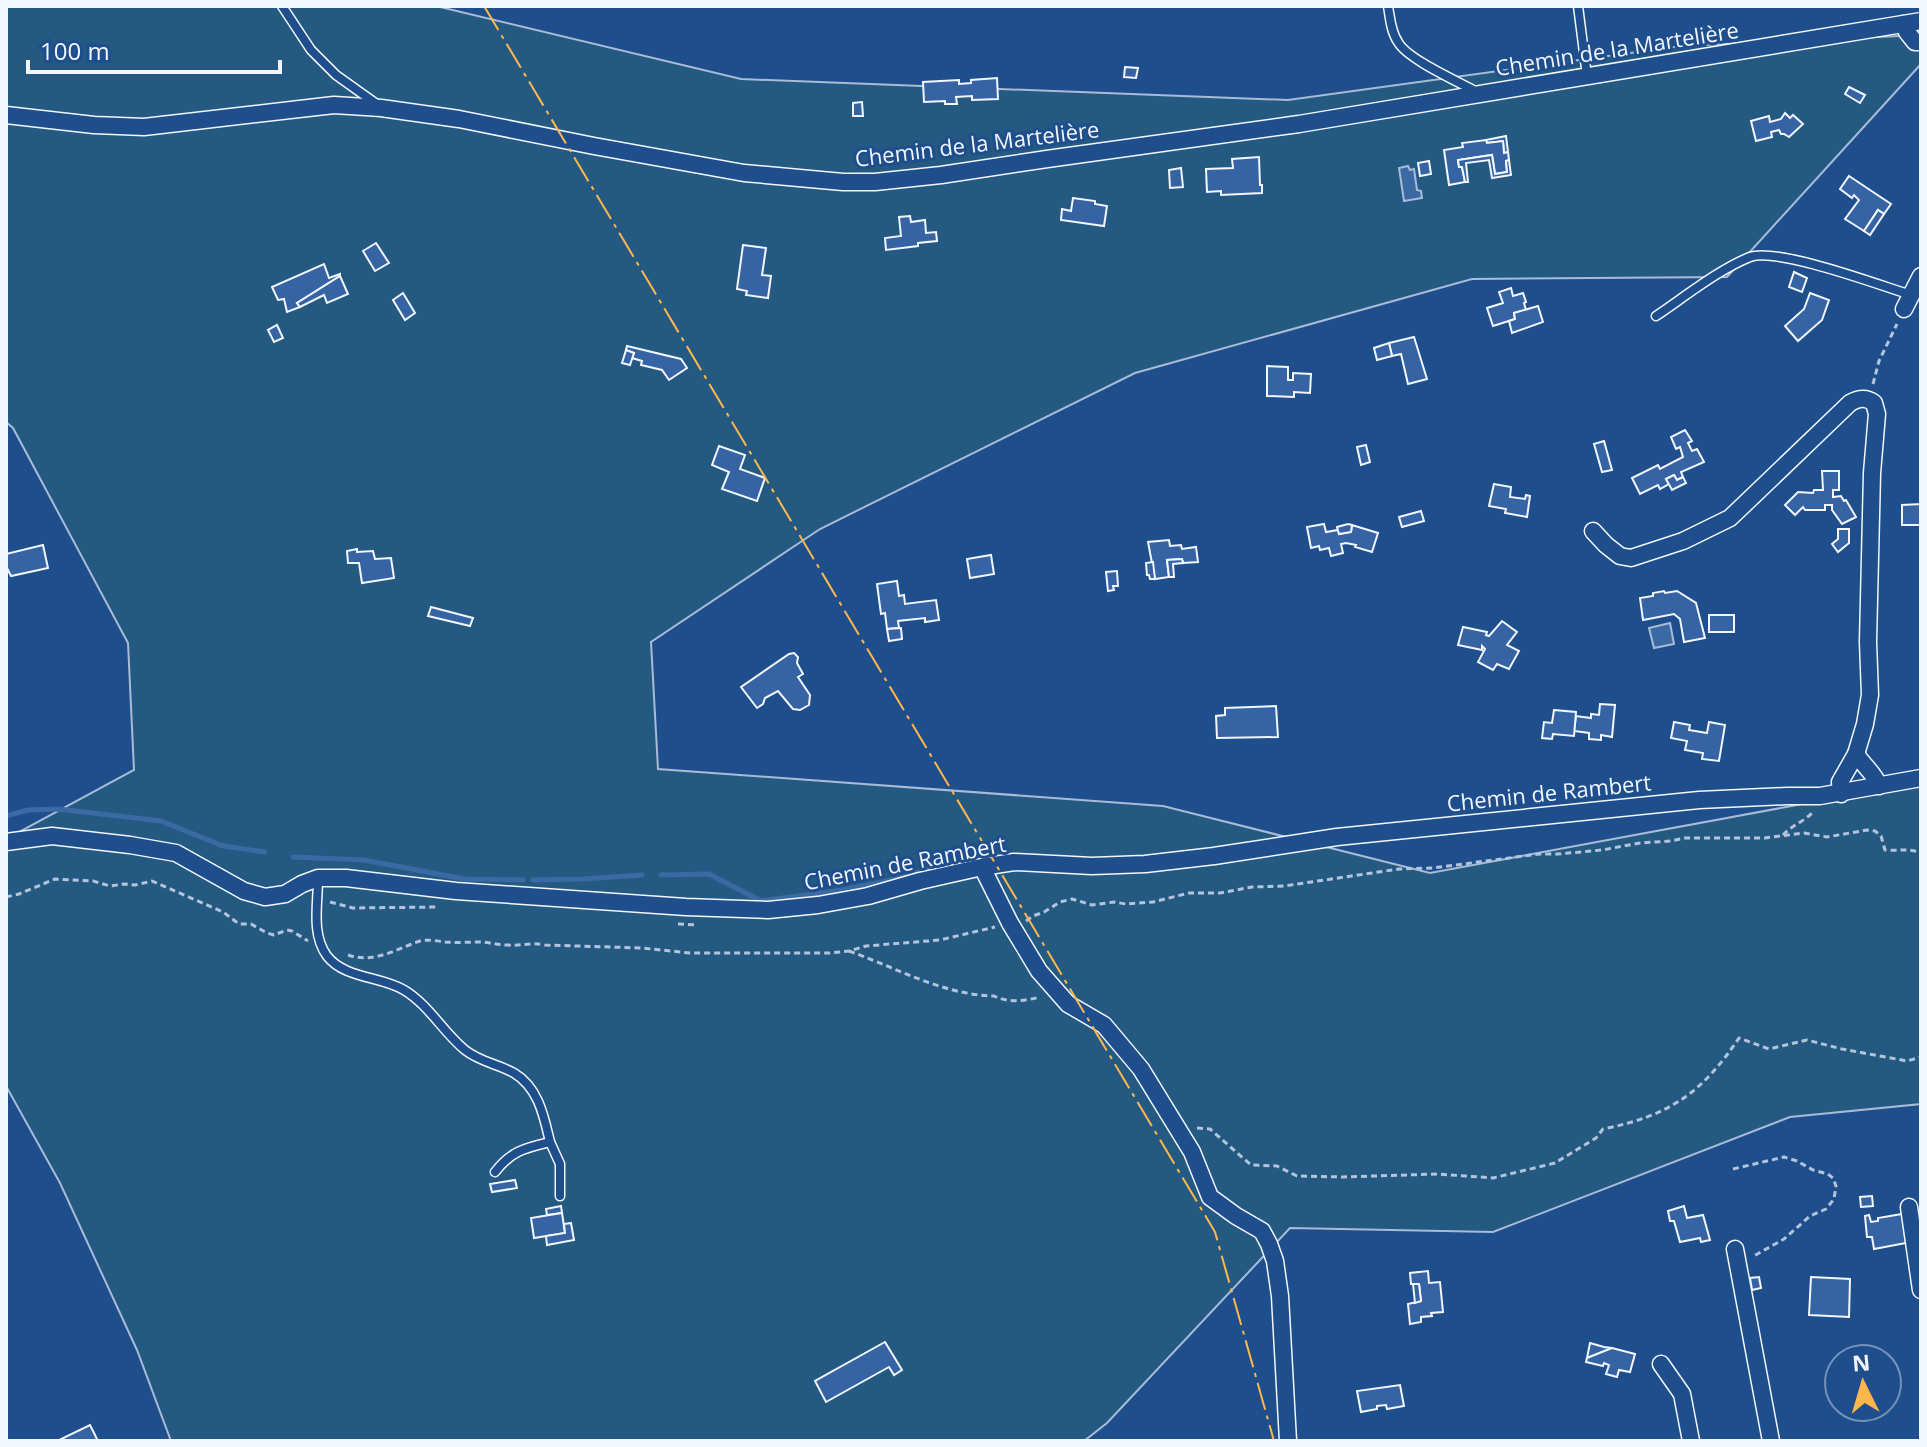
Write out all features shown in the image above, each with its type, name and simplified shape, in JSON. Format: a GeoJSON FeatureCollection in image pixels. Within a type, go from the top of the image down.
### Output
{"type":"FeatureCollection","features":[{"type":"Feature","properties":{"kind":"street","name":"Chemin de la Martelière"},"geometry":{"type":"LineString","coordinates":[[6,115],[144,127],[334,105],[381,108],[459,119],[744,173],[875,182],[1299,124],[1911,26]]}},
{"type":"Feature","properties":{"kind":"street"},"geometry":{"type":"LineString","coordinates":[[1911,26],[1915,42],[1921,42]]}},
{"type":"Feature","properties":{"kind":"street"},"geometry":{"type":"LineString","coordinates":[[1907,302],[1921,276]]}},
{"type":"Feature","properties":{"kind":"street"},"geometry":{"type":"LineString","coordinates":[[1593,531],[1620,556],[1631,558],[1683,541],[1730,518],[1850,403],[1862,398],[1869,399],[1877,408],[1872,473],[1868,642],[1870,695],[1856,754],[1840,782],[1841,794]]}},
{"type":"Feature","properties":{"kind":"street"},"geometry":{"type":"LineString","coordinates":[[1856,754],[1877,779],[1879,786]]}},
{"type":"Feature","properties":{"kind":"street","name":"Chemin de Rambert"},"geometry":{"type":"LineString","coordinates":[[6,842],[52,836],[176,853],[244,891],[265,897],[285,894],[318,878],[346,878],[456,891],[768,910],[868,896],[1014,862],[1092,866],[1145,864],[1337,837],[1699,800],[1841,794],[1921,778]]}},
{"type":"Feature","properties":{"kind":"street"},"geometry":{"type":"LineString","coordinates":[[982,867],[1039,971],[1068,1004],[1104,1025],[1141,1069],[1192,1152],[1210,1197],[1262,1231],[1269,1244],[1279,1286],[1288,1441]]}},
{"type":"Feature","properties":{"kind":"street"},"geometry":{"type":"LineString","coordinates":[[1909,1207],[1921,1290]]}},
{"type":"Feature","properties":{"kind":"street"},"geometry":{"type":"LineString","coordinates":[[1737,1257],[1771,1441]]}},
{"type":"Feature","properties":{"kind":"street"},"geometry":{"type":"LineString","coordinates":[[1661,1364],[1682,1394],[1691,1441]]}},
{"type":"Feature","properties":{"kind":"lane"},"geometry":{"type":"LineString","coordinates":[[282,6],[311,50],[336,75],[381,108]]}},
{"type":"Feature","properties":{"kind":"lane"},"geometry":{"type":"LineString","coordinates":[[1388,6],[1393,32],[1406,52],[1482,94]]}},
{"type":"Feature","properties":{"kind":"lane"},"geometry":{"type":"LineString","coordinates":[[1578,6],[1587,77]]}},
{"type":"Feature","properties":{"kind":"lane"},"geometry":{"type":"LineString","coordinates":[[1656,316],[1732,266],[1753,256],[1770,255],[1797,260],[1907,302]]}},
{"type":"Feature","properties":{"kind":"lane"},"geometry":{"type":"LineString","coordinates":[[318,878],[317,922],[321,945],[328,957],[338,966],[403,989],[464,1049],[478,1059],[514,1073],[526,1083],[544,1114],[550,1142],[560,1164],[560,1196]]}},
{"type":"Feature","properties":{"kind":"lane"},"geometry":{"type":"LineString","coordinates":[[495,1172],[506,1157],[550,1142]]}},
{"type":"Feature","properties":{"kind":"path"},"geometry":{"type":"LineString","coordinates":[[1869,399],[1879,361],[1907,302]]}},
{"type":"Feature","properties":{"kind":"path"},"geometry":{"type":"LineString","coordinates":[[1783,835],[1815,810],[1820,796]]}},
{"type":"Feature","properties":{"kind":"path"},"geometry":{"type":"LineString","coordinates":[[348,956],[384,956],[419,941],[432,940],[503,945],[530,942],[690,953],[849,951],[866,946],[940,940],[1027,921],[1060,902],[1072,899],[1092,905],[1153,902],[1189,893],[1220,893],[1399,869],[1433,868],[1714,837],[1765,838],[1804,833],[1827,837],[1867,830],[1881,836],[1885,850],[1912,849],[1921,853]]}},
{"type":"Feature","properties":{"kind":"path"},"geometry":{"type":"LineString","coordinates":[[6,897],[55,879],[93,881],[110,886],[152,881],[223,912],[239,924],[251,924],[274,935],[292,931],[307,941],[321,945]]}},
{"type":"Feature","properties":{"kind":"path"},"geometry":{"type":"LineString","coordinates":[[849,951],[933,985],[964,994],[1013,1001],[1058,992]]}},
{"type":"Feature","properties":{"kind":"path"},"geometry":{"type":"LineString","coordinates":[[1177,1127],[1210,1129],[1251,1165],[1277,1166],[1297,1176],[1438,1174],[1493,1178],[1555,1163],[1596,1138],[1603,1129],[1628,1124],[1671,1108],[1708,1080],[1739,1038],[1769,1049],[1807,1040],[1907,1061],[1921,1057]]}},
{"type":"Feature","properties":{"kind":"path"},"geometry":{"type":"LineString","coordinates":[[1733,1169],[1784,1157],[1828,1174],[1836,1186],[1834,1199],[1826,1209],[1810,1216],[1784,1239],[1737,1257]]}},
{"type":"Feature","properties":{"kind":"shaded area"},"geometry":{"type":"Polygon","coordinates":[[[6,6],[436,6],[741,79],[1288,100],[1681,46],[1921,35],[1921,64],[1727,277],[1472,279],[1135,373],[820,529],[651,642],[658,769],[1163,806],[1430,873],[1921,782],[1921,1104],[1790,1117],[1493,1232],[1290,1228],[1107,1423],[1084,1441],[171,1441],[137,1350],[60,1183],[6,1086],[6,839],[134,770],[128,643],[13,428],[6,422],[6,6]]]}},
{"type":"Feature","properties":{"kind":"shaded area"},"geometry":{"type":"Polygon","coordinates":[[[1408,166],[1410,170],[1414,169],[1417,190],[1421,191],[1422,198],[1404,201],[1399,168],[1408,166]]]}},
{"type":"Feature","properties":{"kind":"shaded area"},"geometry":{"type":"Polygon","coordinates":[[[1670,623],[1674,644],[1654,648],[1649,628],[1670,623]]]}},
{"type":"Feature","properties":{"kind":"building"},"geometry":{"type":"Polygon","coordinates":[[[1125,67],[1138,68],[1136,78],[1124,77],[1125,67]]]}},
{"type":"Feature","properties":{"kind":"building"},"geometry":{"type":"Polygon","coordinates":[[[997,78],[998,99],[972,100],[972,96],[956,97],[957,104],[924,102],[923,82],[959,80],[959,84],[997,78]]]}},
{"type":"Feature","properties":{"kind":"building"},"geometry":{"type":"Polygon","coordinates":[[[1849,87],[1865,95],[1860,103],[1845,94],[1849,87]]]}},
{"type":"Feature","properties":{"kind":"building"},"geometry":{"type":"Polygon","coordinates":[[[862,102],[863,116],[853,116],[853,103],[862,102]]]}},
{"type":"Feature","properties":{"kind":"building"},"geometry":{"type":"Polygon","coordinates":[[[1785,113],[1790,118],[1793,115],[1803,124],[1789,137],[1779,130],[1771,132],[1772,137],[1756,141],[1751,121],[1769,116],[1770,122],[1781,119],[1785,113]]]}},
{"type":"Feature","properties":{"kind":"building"},"geometry":{"type":"Polygon","coordinates":[[[1506,136],[1508,152],[1504,153],[1503,141],[1487,143],[1486,140],[1506,136]]]}},
{"type":"Feature","properties":{"kind":"building"},"geometry":{"type":"Polygon","coordinates":[[[1486,140],[1487,143],[1503,141],[1504,153],[1508,152],[1507,172],[1495,174],[1492,155],[1458,160],[1465,182],[1449,185],[1444,150],[1463,147],[1462,143],[1486,140]]]}},
{"type":"Feature","properties":{"kind":"building"},"geometry":{"type":"Polygon","coordinates":[[[1492,155],[1495,174],[1507,172],[1506,161],[1509,160],[1511,175],[1492,178],[1489,160],[1466,163],[1468,182],[1465,182],[1458,160],[1492,155]]]}},
{"type":"Feature","properties":{"kind":"building"},"geometry":{"type":"Polygon","coordinates":[[[1259,157],[1262,193],[1221,195],[1221,191],[1207,192],[1206,169],[1233,168],[1232,159],[1259,157]]]}},
{"type":"Feature","properties":{"kind":"building"},"geometry":{"type":"Polygon","coordinates":[[[1429,161],[1431,174],[1420,176],[1418,163],[1429,161]]]}},
{"type":"Feature","properties":{"kind":"building"},"geometry":{"type":"Polygon","coordinates":[[[1181,168],[1183,187],[1170,188],[1169,170],[1181,168]]]}},
{"type":"Feature","properties":{"kind":"building"},"geometry":{"type":"Polygon","coordinates":[[[1849,176],[1891,204],[1884,214],[1878,210],[1864,231],[1845,219],[1859,200],[1840,189],[1849,176]]]}},
{"type":"Feature","properties":{"kind":"building"},"geometry":{"type":"Polygon","coordinates":[[[1073,198],[1107,206],[1104,226],[1061,220],[1062,209],[1071,211],[1073,198]]]}},
{"type":"Feature","properties":{"kind":"building"},"geometry":{"type":"Polygon","coordinates":[[[1878,210],[1884,214],[1870,235],[1864,231],[1878,210]]]}},
{"type":"Feature","properties":{"kind":"building"},"geometry":{"type":"Polygon","coordinates":[[[910,216],[911,222],[925,220],[926,233],[936,232],[937,241],[886,250],[885,238],[901,236],[899,217],[910,216]]]}},
{"type":"Feature","properties":{"kind":"building"},"geometry":{"type":"Polygon","coordinates":[[[376,243],[389,263],[375,271],[363,251],[376,243]]]}},
{"type":"Feature","properties":{"kind":"building"},"geometry":{"type":"Polygon","coordinates":[[[743,245],[766,248],[762,275],[771,276],[768,298],[746,295],[747,291],[737,289],[743,245]]]}},
{"type":"Feature","properties":{"kind":"building"},"geometry":{"type":"Polygon","coordinates":[[[324,264],[329,278],[340,276],[297,303],[300,307],[287,312],[284,299],[278,300],[272,287],[324,264]]]}},
{"type":"Feature","properties":{"kind":"building"},"geometry":{"type":"Polygon","coordinates":[[[1794,272],[1807,278],[1802,292],[1789,287],[1794,272]]]}},
{"type":"Feature","properties":{"kind":"building"},"geometry":{"type":"Polygon","coordinates":[[[340,276],[348,294],[327,303],[324,295],[300,307],[297,303],[340,276]]]}},
{"type":"Feature","properties":{"kind":"building"},"geometry":{"type":"Polygon","coordinates":[[[1511,288],[1513,296],[1523,293],[1526,310],[1514,313],[1515,319],[1493,326],[1487,308],[1503,303],[1499,292],[1511,288]]]}},
{"type":"Feature","properties":{"kind":"building"},"geometry":{"type":"Polygon","coordinates":[[[403,293],[415,313],[405,320],[393,300],[403,293]]]}},
{"type":"Feature","properties":{"kind":"building"},"geometry":{"type":"Polygon","coordinates":[[[1810,293],[1829,300],[1822,320],[1798,341],[1785,326],[1804,309],[1810,293]]]}},
{"type":"Feature","properties":{"kind":"building"},"geometry":{"type":"Polygon","coordinates":[[[1538,306],[1543,322],[1512,333],[1509,321],[1515,319],[1514,313],[1538,306]]]}},
{"type":"Feature","properties":{"kind":"building"},"geometry":{"type":"Polygon","coordinates":[[[277,325],[283,338],[274,342],[268,330],[277,325]]]}},
{"type":"Feature","properties":{"kind":"building"},"geometry":{"type":"Polygon","coordinates":[[[1414,337],[1427,379],[1408,384],[1401,354],[1392,356],[1389,343],[1414,337]]]}},
{"type":"Feature","properties":{"kind":"building"},"geometry":{"type":"Polygon","coordinates":[[[1389,343],[1392,356],[1377,360],[1374,348],[1389,343]]]}},
{"type":"Feature","properties":{"kind":"building"},"geometry":{"type":"Polygon","coordinates":[[[627,346],[681,359],[687,368],[669,380],[662,370],[641,365],[642,361],[632,358],[634,353],[626,350],[627,346]]]}},
{"type":"Feature","properties":{"kind":"building"},"geometry":{"type":"Polygon","coordinates":[[[626,350],[634,353],[630,365],[622,363],[626,350]]]}},
{"type":"Feature","properties":{"kind":"building"},"geometry":{"type":"Polygon","coordinates":[[[1267,366],[1288,367],[1288,380],[1293,380],[1293,373],[1311,374],[1310,393],[1294,392],[1294,397],[1267,396],[1267,366]]]}},
{"type":"Feature","properties":{"kind":"building"},"geometry":{"type":"Polygon","coordinates":[[[1685,430],[1692,441],[1688,443],[1692,451],[1697,449],[1704,462],[1681,472],[1683,477],[1677,480],[1674,475],[1666,479],[1669,484],[1660,489],[1658,485],[1640,494],[1632,478],[1683,457],[1680,447],[1676,449],[1671,437],[1685,430]]]}},
{"type":"Feature","properties":{"kind":"building"},"geometry":{"type":"Polygon","coordinates":[[[1604,441],[1612,470],[1602,472],[1594,444],[1604,441]]]}},
{"type":"Feature","properties":{"kind":"building"},"geometry":{"type":"Polygon","coordinates":[[[1366,445],[1370,462],[1361,465],[1357,447],[1366,445]]]}},
{"type":"Feature","properties":{"kind":"building"},"geometry":{"type":"Polygon","coordinates":[[[719,446],[745,455],[740,469],[765,478],[757,501],[722,489],[729,472],[712,465],[719,446]]]}},
{"type":"Feature","properties":{"kind":"building"},"geometry":{"type":"Polygon","coordinates":[[[1822,471],[1839,471],[1839,490],[1833,490],[1833,497],[1841,496],[1846,500],[1856,517],[1842,524],[1832,505],[1825,505],[1825,510],[1805,510],[1803,507],[1795,515],[1785,505],[1798,492],[1823,490],[1822,471]]]}},
{"type":"Feature","properties":{"kind":"building"},"geometry":{"type":"Polygon","coordinates":[[[1674,475],[1677,480],[1683,477],[1686,483],[1672,490],[1666,479],[1674,475]]]}},
{"type":"Feature","properties":{"kind":"building"},"geometry":{"type":"Polygon","coordinates":[[[1494,484],[1511,487],[1510,497],[1525,499],[1526,495],[1530,496],[1527,517],[1489,506],[1494,484]]]}},
{"type":"Feature","properties":{"kind":"building"},"geometry":{"type":"Polygon","coordinates":[[[1921,504],[1921,525],[1902,525],[1902,505],[1921,504]]]}},
{"type":"Feature","properties":{"kind":"building"},"geometry":{"type":"Polygon","coordinates":[[[1421,511],[1424,521],[1402,527],[1399,517],[1421,511]]]}},
{"type":"Feature","properties":{"kind":"building"},"geometry":{"type":"Polygon","coordinates":[[[1324,524],[1326,532],[1351,532],[1352,525],[1378,533],[1372,552],[1346,543],[1341,544],[1343,553],[1331,556],[1329,548],[1311,548],[1307,527],[1324,524]]]}},
{"type":"Feature","properties":{"kind":"building"},"geometry":{"type":"Polygon","coordinates":[[[1352,525],[1351,532],[1339,534],[1337,527],[1352,525]]]}},
{"type":"Feature","properties":{"kind":"building"},"geometry":{"type":"Polygon","coordinates":[[[1838,529],[1849,529],[1849,543],[1838,552],[1832,544],[1838,539],[1838,529]]]}},
{"type":"Feature","properties":{"kind":"building"},"geometry":{"type":"Polygon","coordinates":[[[1169,540],[1170,546],[1181,545],[1182,549],[1196,547],[1198,562],[1167,560],[1169,577],[1155,579],[1148,542],[1169,540]]]}},
{"type":"Feature","properties":{"kind":"building"},"geometry":{"type":"Polygon","coordinates":[[[43,545],[48,568],[11,576],[6,566],[6,554],[43,545]]]}},
{"type":"Feature","properties":{"kind":"building"},"geometry":{"type":"Polygon","coordinates":[[[357,549],[357,552],[373,551],[375,559],[391,558],[394,578],[362,583],[359,563],[348,563],[347,551],[357,549]]]}},
{"type":"Feature","properties":{"kind":"building"},"geometry":{"type":"Polygon","coordinates":[[[991,555],[994,574],[970,578],[967,559],[991,555]]]}},
{"type":"Feature","properties":{"kind":"building"},"geometry":{"type":"Polygon","coordinates":[[[1182,559],[1183,563],[1173,564],[1174,577],[1169,577],[1167,560],[1182,559]]]}},
{"type":"Feature","properties":{"kind":"building"},"geometry":{"type":"Polygon","coordinates":[[[1153,562],[1155,579],[1150,579],[1146,563],[1153,562]]]}},
{"type":"Feature","properties":{"kind":"building"},"geometry":{"type":"Polygon","coordinates":[[[1117,571],[1118,586],[1108,591],[1106,572],[1117,571]]]}},
{"type":"Feature","properties":{"kind":"building"},"geometry":{"type":"Polygon","coordinates":[[[897,581],[899,596],[904,595],[905,604],[936,600],[939,620],[898,621],[899,628],[887,629],[885,613],[881,614],[877,584],[897,581]]]}},
{"type":"Feature","properties":{"kind":"building"},"geometry":{"type":"Polygon","coordinates":[[[1664,591],[1677,591],[1696,603],[1705,638],[1684,642],[1680,619],[1674,614],[1643,620],[1640,598],[1664,591]]]}},
{"type":"Feature","properties":{"kind":"building"},"geometry":{"type":"Polygon","coordinates":[[[431,607],[473,618],[470,626],[428,616],[431,607]]]}},
{"type":"Feature","properties":{"kind":"building"},"geometry":{"type":"Polygon","coordinates":[[[1709,615],[1734,615],[1734,632],[1709,632],[1709,615]]]}},
{"type":"Feature","properties":{"kind":"building"},"geometry":{"type":"Polygon","coordinates":[[[1502,621],[1517,632],[1507,645],[1519,651],[1509,669],[1497,664],[1493,670],[1478,662],[1485,649],[1482,646],[1482,650],[1458,645],[1463,627],[1487,632],[1489,636],[1502,621]]]}},
{"type":"Feature","properties":{"kind":"building"},"geometry":{"type":"Polygon","coordinates":[[[901,628],[902,639],[889,641],[887,629],[901,628]]]}},
{"type":"Feature","properties":{"kind":"building"},"geometry":{"type":"Polygon","coordinates":[[[794,653],[803,674],[798,677],[810,695],[809,705],[800,710],[793,709],[778,691],[765,698],[757,708],[741,687],[794,653]]]}},
{"type":"Feature","properties":{"kind":"building"},"geometry":{"type":"Polygon","coordinates":[[[1600,704],[1615,705],[1612,737],[1601,735],[1601,740],[1589,739],[1589,733],[1574,731],[1576,716],[1591,718],[1591,714],[1599,715],[1600,704]]]}},
{"type":"Feature","properties":{"kind":"building"},"geometry":{"type":"Polygon","coordinates":[[[1276,706],[1278,737],[1217,738],[1216,716],[1225,715],[1225,708],[1276,706]]]}},
{"type":"Feature","properties":{"kind":"building"},"geometry":{"type":"Polygon","coordinates":[[[1554,710],[1576,712],[1574,736],[1553,734],[1552,739],[1542,738],[1544,722],[1552,723],[1554,710]]]}},
{"type":"Feature","properties":{"kind":"building"},"geometry":{"type":"Polygon","coordinates":[[[1674,722],[1690,725],[1689,730],[1707,733],[1709,722],[1725,725],[1719,761],[1702,759],[1703,753],[1685,750],[1687,741],[1671,738],[1674,722]]]}},
{"type":"Feature","properties":{"kind":"building"},"geometry":{"type":"Polygon","coordinates":[[[515,1180],[517,1188],[492,1192],[490,1184],[515,1180]]]}},
{"type":"Feature","properties":{"kind":"building"},"geometry":{"type":"Polygon","coordinates":[[[1872,1196],[1873,1206],[1861,1207],[1860,1197],[1872,1196]]]}},
{"type":"Feature","properties":{"kind":"building"},"geometry":{"type":"Polygon","coordinates":[[[561,1206],[562,1213],[547,1215],[546,1209],[561,1206]]]}},
{"type":"Feature","properties":{"kind":"building"},"geometry":{"type":"Polygon","coordinates":[[[1684,1206],[1687,1218],[1703,1215],[1710,1240],[1701,1242],[1700,1238],[1680,1242],[1668,1211],[1684,1206]]]}},
{"type":"Feature","properties":{"kind":"building"},"geometry":{"type":"Polygon","coordinates":[[[562,1213],[565,1233],[534,1238],[531,1218],[562,1213]]]}},
{"type":"Feature","properties":{"kind":"building"},"geometry":{"type":"Polygon","coordinates":[[[1902,1214],[1906,1243],[1874,1249],[1872,1237],[1867,1237],[1865,1216],[1869,1215],[1871,1222],[1902,1214]]]}},
{"type":"Feature","properties":{"kind":"building"},"geometry":{"type":"Polygon","coordinates":[[[571,1223],[574,1240],[547,1245],[546,1236],[565,1233],[564,1224],[571,1223]]]}},
{"type":"Feature","properties":{"kind":"building"},"geometry":{"type":"Polygon","coordinates":[[[1428,1271],[1429,1283],[1440,1282],[1443,1312],[1431,1313],[1432,1316],[1421,1317],[1421,1322],[1410,1324],[1408,1304],[1421,1301],[1419,1284],[1411,1284],[1410,1273],[1428,1271]]]}},
{"type":"Feature","properties":{"kind":"building"},"geometry":{"type":"Polygon","coordinates":[[[1759,1277],[1761,1288],[1752,1290],[1750,1278],[1759,1277]]]}},
{"type":"Feature","properties":{"kind":"building"},"geometry":{"type":"Polygon","coordinates":[[[1811,1277],[1850,1279],[1849,1317],[1809,1315],[1811,1277]]]}},
{"type":"Feature","properties":{"kind":"building"},"geometry":{"type":"Polygon","coordinates":[[[1413,1284],[1419,1284],[1421,1301],[1415,1303],[1413,1284]]]}},
{"type":"Feature","properties":{"kind":"building"},"geometry":{"type":"Polygon","coordinates":[[[885,1342],[902,1370],[894,1375],[889,1367],[826,1402],[815,1381],[885,1342]]]}},
{"type":"Feature","properties":{"kind":"building"},"geometry":{"type":"Polygon","coordinates":[[[1590,1343],[1604,1347],[1612,1348],[1587,1358],[1590,1343]]]}},
{"type":"Feature","properties":{"kind":"building"},"geometry":{"type":"Polygon","coordinates":[[[1612,1348],[1635,1354],[1630,1372],[1619,1370],[1617,1377],[1606,1374],[1609,1365],[1586,1362],[1587,1358],[1612,1348]]]}},
{"type":"Feature","properties":{"kind":"building"},"geometry":{"type":"Polygon","coordinates":[[[1400,1385],[1404,1406],[1387,1409],[1386,1405],[1377,1406],[1377,1409],[1361,1412],[1357,1391],[1400,1385]]]}},
{"type":"Feature","properties":{"kind":"building"},"geometry":{"type":"Polygon","coordinates":[[[90,1425],[98,1441],[59,1440],[90,1425]]]}},
{"type":"Feature","properties":{"kind":"waterway"},"geometry":{"type":"LineString","coordinates":[[6,816],[28,810],[58,809],[161,821],[223,846],[265,852]]}},
{"type":"Feature","properties":{"kind":"waterway"},"geometry":{"type":"LineString","coordinates":[[293,857],[364,860],[464,879],[523,880]]}},
{"type":"Feature","properties":{"kind":"waterway"},"geometry":{"type":"LineString","coordinates":[[661,875],[709,874],[761,901],[896,879],[962,859]]}},
{"type":"Feature","properties":{"kind":"waterway"},"geometry":{"type":"LineString","coordinates":[[533,880],[642,875]]}},
{"type":"Feature","properties":{"kind":"power"},"geometry":{"type":"LineString","coordinates":[[484,6],[1215,1232],[1274,1441]]}}]}
